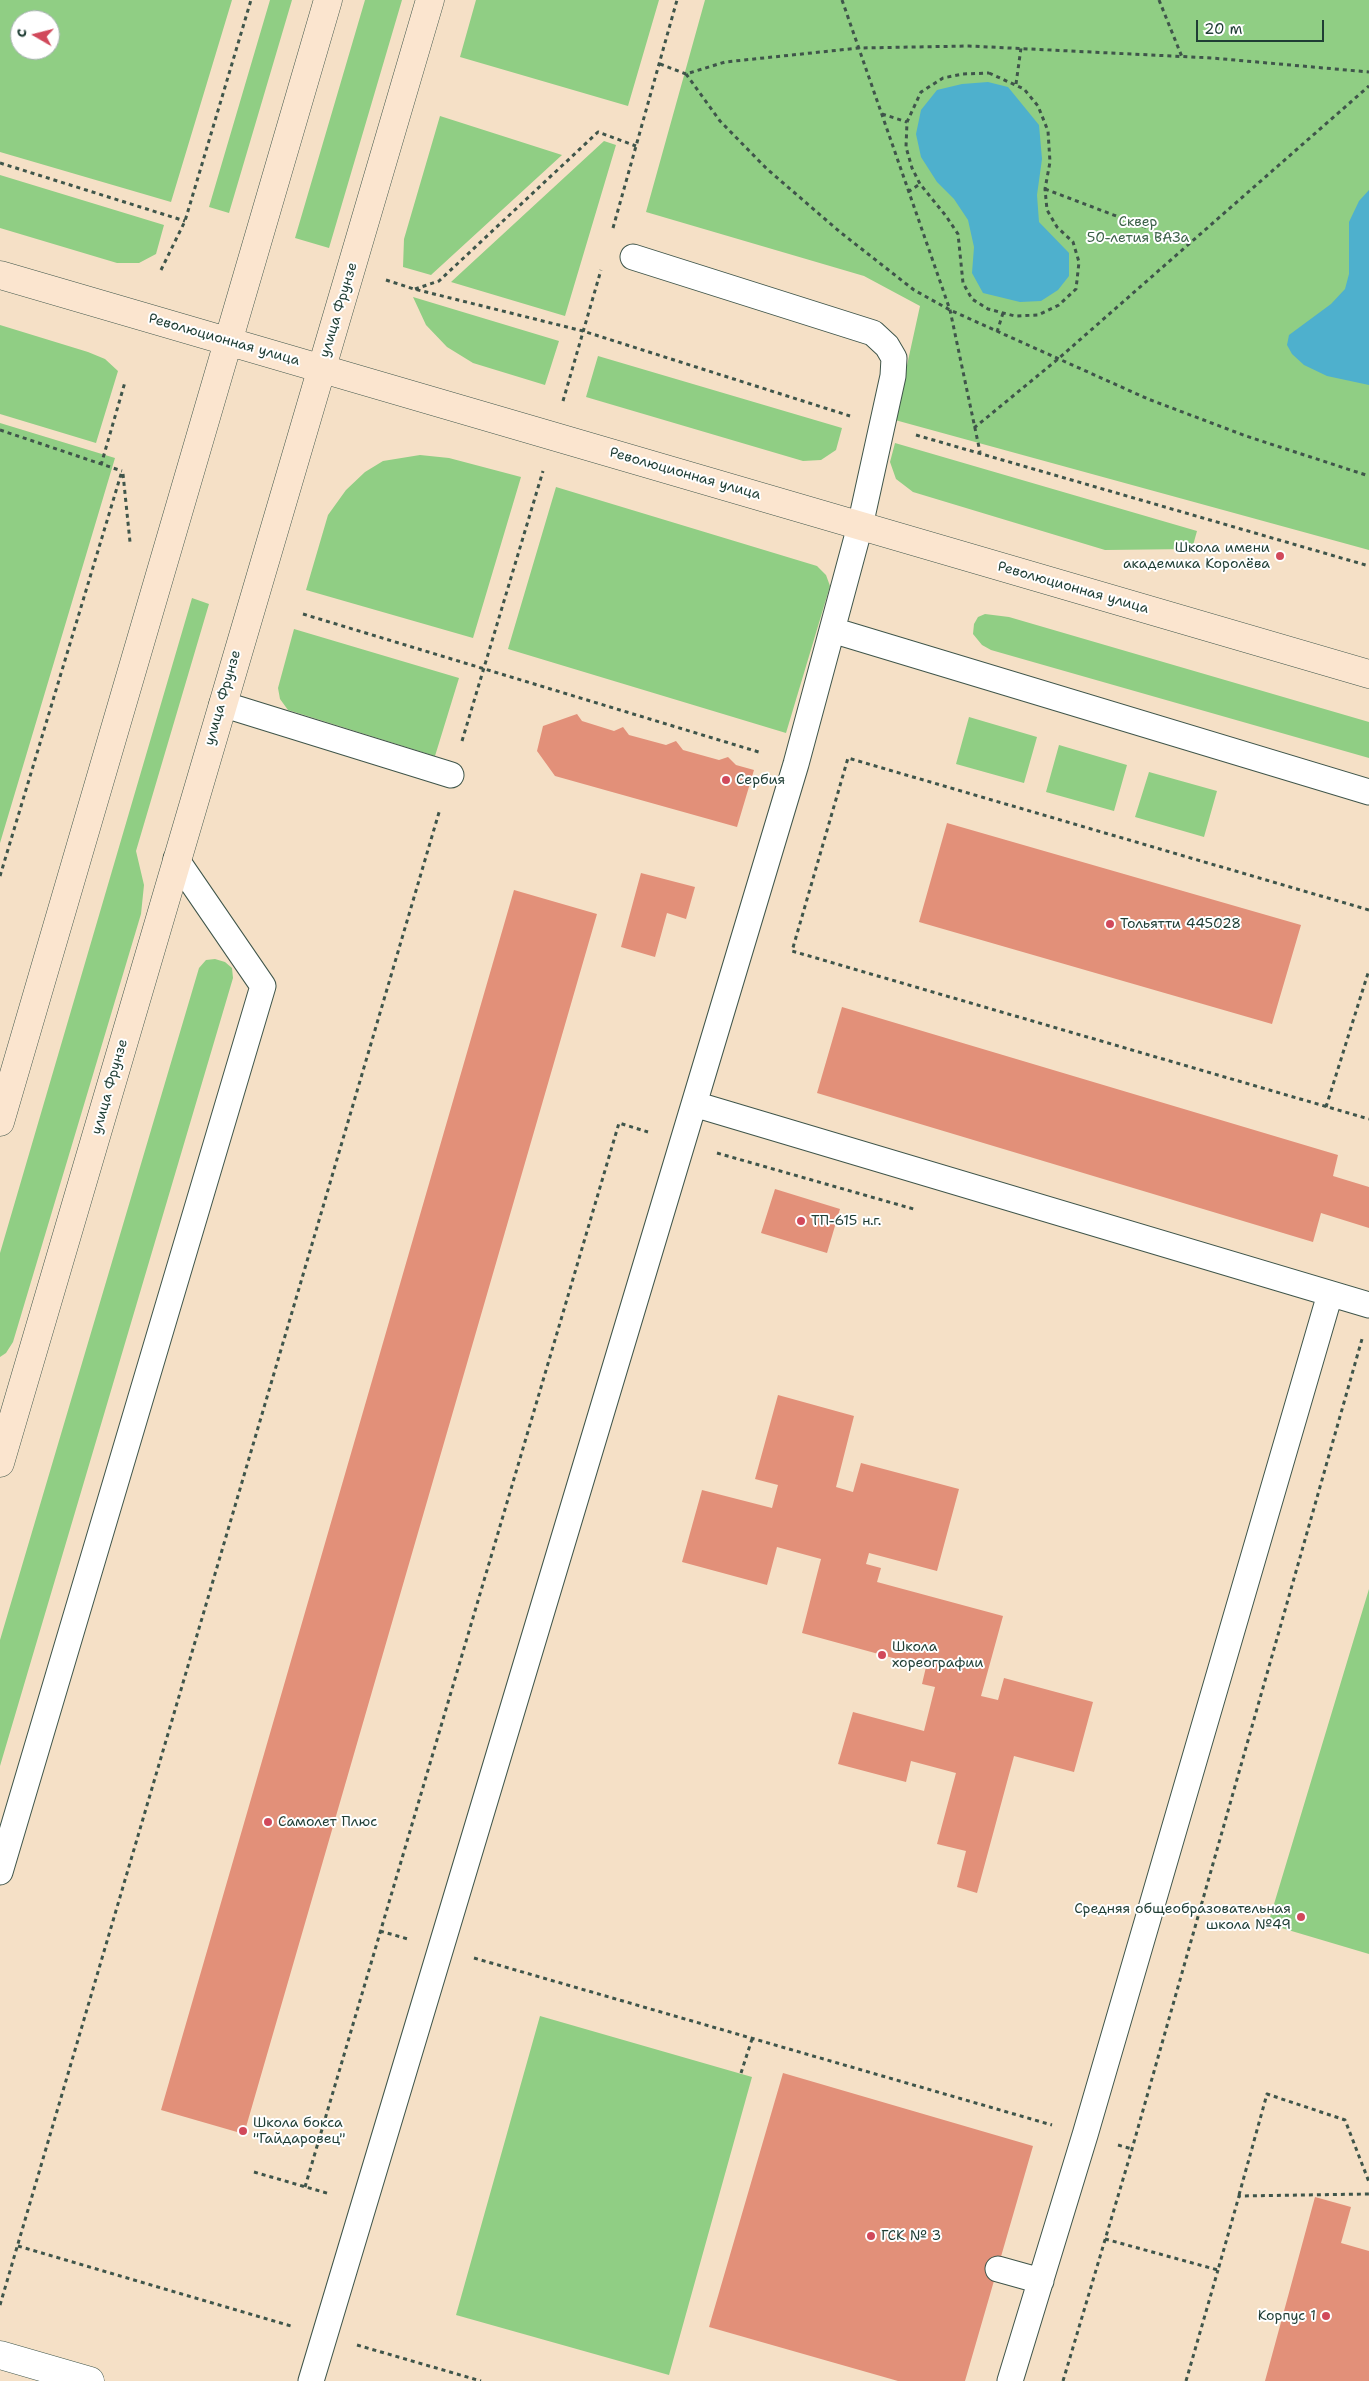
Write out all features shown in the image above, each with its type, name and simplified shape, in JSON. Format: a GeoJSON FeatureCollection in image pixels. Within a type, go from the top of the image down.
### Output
{"type":"FeatureCollection","features":[{"type":"Feature","properties":{"kind":"main road"},"geometry":{"type":"LineString","coordinates":[[0,1122],[328,0]]}},
{"type":"Feature","properties":{"kind":"main road","name":"улица Фрунзе"},"geometry":{"type":"LineString","coordinates":[[0,1463],[10,1394],[176,859],[430,0]]}},
{"type":"Feature","properties":{"kind":"main road","name":"Революционная улица"},"geometry":{"type":"LineString","coordinates":[[0,275],[1369,674]]}},
{"type":"Feature","properties":{"kind":"street"},"geometry":{"type":"LineString","coordinates":[[0,2355],[90,2381]]}},
{"type":"Feature","properties":{"kind":"lane"},"geometry":{"type":"LineString","coordinates":[[311,2381],[796,764],[860,526],[892,376],[894,358],[887,346],[873,333],[632,257]]}},
{"type":"Feature","properties":{"kind":"lane"},"geometry":{"type":"LineString","coordinates":[[832,630],[1369,792]]}},
{"type":"Feature","properties":{"kind":"lane"},"geometry":{"type":"LineString","coordinates":[[222,704],[451,775]]}},
{"type":"Feature","properties":{"kind":"lane"},"geometry":{"type":"LineString","coordinates":[[0,1872],[263,986],[176,859]]}},
{"type":"Feature","properties":{"kind":"lane"},"geometry":{"type":"LineString","coordinates":[[694,1104],[1369,1305]]}},
{"type":"Feature","properties":{"kind":"lane"},"geometry":{"type":"LineString","coordinates":[[1010,2381],[1085,2135],[1330,1294]]}},
{"type":"Feature","properties":{"kind":"lane"},"geometry":{"type":"LineString","coordinates":[[998,2269],[1041,2281]]}},
{"type":"Feature","properties":{"kind":"path"},"geometry":{"type":"LineString","coordinates":[[161,270],[185,221],[251,0]]}},
{"type":"Feature","properties":{"kind":"path"},"geometry":{"type":"LineString","coordinates":[[612,229],[677,0]]}},
{"type":"Feature","properties":{"kind":"path"},"geometry":{"type":"LineString","coordinates":[[842,0],[950,310],[980,452]]}},
{"type":"Feature","properties":{"kind":"path"},"geometry":{"type":"LineString","coordinates":[[1159,0],[1182,57]]}},
{"type":"Feature","properties":{"kind":"path"},"geometry":{"type":"LineString","coordinates":[[686,74],[725,62],[858,48],[969,46],[1182,57],[1369,72]]}},
{"type":"Feature","properties":{"kind":"path"},"geometry":{"type":"LineString","coordinates":[[1016,84],[1022,48]]}},
{"type":"Feature","properties":{"kind":"path"},"geometry":{"type":"LineString","coordinates":[[660,64],[686,74],[720,121],[767,169],[840,232],[914,290],[950,310],[997,332],[1166,406],[1246,436],[1369,476]]}},
{"type":"Feature","properties":{"kind":"path"},"geometry":{"type":"LineString","coordinates":[[989,73],[1024,89],[1038,106],[1048,131],[1050,162],[1045,189],[1047,210],[1057,228],[1073,242],[1079,262],[1076,289],[1059,305],[1038,315],[1015,316],[988,309],[972,300],[963,283],[958,234],[920,184],[912,168],[906,147],[907,122],[921,92],[943,78],[963,74],[989,73]]}},
{"type":"Feature","properties":{"kind":"path"},"geometry":{"type":"LineString","coordinates":[[974,428],[1058,359],[1369,86]]}},
{"type":"Feature","properties":{"kind":"path"},"geometry":{"type":"LineString","coordinates":[[882,113],[907,122]]}},
{"type":"Feature","properties":{"kind":"path"},"geometry":{"type":"LineString","coordinates":[[414,289],[439,281],[598,132],[636,146]]}},
{"type":"Feature","properties":{"kind":"path"},"geometry":{"type":"LineString","coordinates":[[0,163],[185,221]]}},
{"type":"Feature","properties":{"kind":"path"},"geometry":{"type":"LineString","coordinates":[[908,192],[920,184]]}},
{"type":"Feature","properties":{"kind":"path"},"geometry":{"type":"LineString","coordinates":[[1045,189],[1190,244]]}},
{"type":"Feature","properties":{"kind":"path"},"geometry":{"type":"LineString","coordinates":[[484,668],[602,266]]}},
{"type":"Feature","properties":{"kind":"path"},"geometry":{"type":"LineString","coordinates":[[352,269],[414,289],[583,331],[882,426],[980,452],[1369,566]]}},
{"type":"Feature","properties":{"kind":"path"},"geometry":{"type":"LineString","coordinates":[[997,332],[1003,313]]}},
{"type":"Feature","properties":{"kind":"path"},"geometry":{"type":"LineString","coordinates":[[101,465],[125,382]]}},
{"type":"Feature","properties":{"kind":"path"},"geometry":{"type":"LineString","coordinates":[[0,430],[122,471]]}},
{"type":"Feature","properties":{"kind":"path"},"geometry":{"type":"LineString","coordinates":[[122,471],[130,545]]}},
{"type":"Feature","properties":{"kind":"path"},"geometry":{"type":"LineString","coordinates":[[0,876],[122,471]]}},
{"type":"Feature","properties":{"kind":"path"},"geometry":{"type":"LineString","coordinates":[[303,614],[796,764]]}},
{"type":"Feature","properties":{"kind":"path"},"geometry":{"type":"LineString","coordinates":[[1369,910],[848,758],[792,952],[1369,1119]]}},
{"type":"Feature","properties":{"kind":"path"},"geometry":{"type":"LineString","coordinates":[[0,2305],[440,810]]}},
{"type":"Feature","properties":{"kind":"path"},"geometry":{"type":"LineString","coordinates":[[1326,1107],[1369,970]]}},
{"type":"Feature","properties":{"kind":"path"},"geometry":{"type":"LineString","coordinates":[[305,2187],[620,1123]]}},
{"type":"Feature","properties":{"kind":"path"},"geometry":{"type":"LineString","coordinates":[[1063,2381],[1132,2149],[1363,1337]]}},
{"type":"Feature","properties":{"kind":"path"},"geometry":{"type":"LineString","coordinates":[[380,1931],[1132,2149]]}},
{"type":"Feature","properties":{"kind":"path"},"geometry":{"type":"LineString","coordinates":[[741,2073],[752,2039]]}},
{"type":"Feature","properties":{"kind":"path"},"geometry":{"type":"LineString","coordinates":[[1186,2381],[1267,2094],[1345,2120],[1369,2182]]}},
{"type":"Feature","properties":{"kind":"path"},"geometry":{"type":"LineString","coordinates":[[254,2172],[363,2203]]}},
{"type":"Feature","properties":{"kind":"path"},"geometry":{"type":"LineString","coordinates":[[1238,2196],[1369,2194]]}},
{"type":"Feature","properties":{"kind":"path"},"geometry":{"type":"LineString","coordinates":[[1105,2238],[1218,2270]]}},
{"type":"Feature","properties":{"kind":"path"},"geometry":{"type":"LineString","coordinates":[[18,2246],[481,2381]]}},
{"type":"Feature","properties":{"kind":"green space"},"geometry":{"type":"Polygon","coordinates":[[[0,0],[232,0],[171,202],[0,152],[0,0]]]}},
{"type":"Feature","properties":{"kind":"green space"},"geometry":{"type":"Polygon","coordinates":[[[270,0],[292,0],[229,213],[209,207],[270,0]]]}},
{"type":"Feature","properties":{"kind":"green space"},"geometry":{"type":"Polygon","coordinates":[[[365,0],[402,0],[329,248],[295,238],[365,0]]]}},
{"type":"Feature","properties":{"kind":"green space"},"geometry":{"type":"Polygon","coordinates":[[[476,0],[659,0],[628,106],[460,57],[476,0]]]}},
{"type":"Feature","properties":{"kind":"green space","name":"Сквер 50-летия ВАЗа"},"geometry":{"type":"Polygon","coordinates":[[[705,0],[1369,0],[1369,550],[895,420],[920,306],[864,276],[646,212],[705,0]]]}},
{"type":"Feature","properties":{"kind":"green space"},"geometry":{"type":"Polygon","coordinates":[[[440,116],[562,155],[431,275],[403,267],[404,239],[440,116]]]}},
{"type":"Feature","properties":{"kind":"green space"},"geometry":{"type":"Polygon","coordinates":[[[604,141],[616,145],[565,316],[451,282],[604,141]]]}},
{"type":"Feature","properties":{"kind":"green space"},"geometry":{"type":"Polygon","coordinates":[[[0,175],[164,225],[156,254],[139,263],[117,263],[0,228],[0,175]]]}},
{"type":"Feature","properties":{"kind":"green space"},"geometry":{"type":"Polygon","coordinates":[[[413,297],[559,341],[545,385],[473,363],[447,347],[426,325],[413,297]]]}},
{"type":"Feature","properties":{"kind":"green space"},"geometry":{"type":"Polygon","coordinates":[[[0,325],[88,352],[105,359],[118,371],[96,443],[0,414],[0,325]]]}},
{"type":"Feature","properties":{"kind":"green space"},"geometry":{"type":"Polygon","coordinates":[[[598,356],[842,428],[836,450],[821,460],[803,461],[586,397],[598,356]]]}},
{"type":"Feature","properties":{"kind":"green space"},"geometry":{"type":"Polygon","coordinates":[[[0,423],[115,458],[0,843],[0,423]]]}},
{"type":"Feature","properties":{"kind":"green space"},"geometry":{"type":"Polygon","coordinates":[[[895,443],[1197,531],[1192,549],[1105,550],[913,492],[896,479],[890,462],[895,443]]]}},
{"type":"Feature","properties":{"kind":"green space"},"geometry":{"type":"Polygon","coordinates":[[[420,455],[449,458],[521,477],[473,638],[306,590],[328,515],[346,490],[365,472],[383,461],[420,455]]]}},
{"type":"Feature","properties":{"kind":"green space"},"geometry":{"type":"Polygon","coordinates":[[[556,487],[817,566],[826,575],[830,586],[786,733],[508,649],[556,487]]]}},
{"type":"Feature","properties":{"kind":"green space"},"geometry":{"type":"Polygon","coordinates":[[[192,598],[209,604],[136,851],[144,885],[141,914],[13,1342],[6,1353],[0,1357],[0,1253],[192,598]]]}},
{"type":"Feature","properties":{"kind":"green space"},"geometry":{"type":"Polygon","coordinates":[[[985,614],[1009,617],[1369,722],[1369,758],[991,650],[982,645],[973,634],[974,624],[978,617],[985,614]]]}},
{"type":"Feature","properties":{"kind":"green space"},"geometry":{"type":"Polygon","coordinates":[[[294,629],[459,678],[435,756],[288,710],[280,699],[278,688],[294,629]]]}},
{"type":"Feature","properties":{"kind":"green space"},"geometry":{"type":"Polygon","coordinates":[[[969,717],[1037,737],[1024,783],[956,764],[969,717]]]}},
{"type":"Feature","properties":{"kind":"green space"},"geometry":{"type":"Polygon","coordinates":[[[1059,745],[1127,765],[1114,811],[1046,792],[1059,745]]]}},
{"type":"Feature","properties":{"kind":"green space"},"geometry":{"type":"Polygon","coordinates":[[[1149,772],[1217,791],[1204,837],[1135,817],[1149,772]]]}},
{"type":"Feature","properties":{"kind":"green space"},"geometry":{"type":"Polygon","coordinates":[[[215,959],[225,962],[232,968],[233,978],[0,1766],[0,1640],[199,968],[206,960],[215,959]]]}},
{"type":"Feature","properties":{"kind":"green space"},"geometry":{"type":"Polygon","coordinates":[[[1369,1589],[1369,1954],[1268,1924],[1369,1589]]]}},
{"type":"Feature","properties":{"kind":"green space"},"geometry":{"type":"Polygon","coordinates":[[[540,2016],[752,2077],[669,2375],[456,2315],[540,2016]]]}},
{"type":"Feature","properties":{"kind":"water"},"geometry":{"type":"Polygon","coordinates":[[[988,82],[1008,87],[1039,125],[1042,159],[1037,195],[1039,222],[1069,253],[1069,276],[1058,290],[1041,301],[1020,302],[983,293],[972,273],[974,247],[968,220],[954,199],[937,182],[921,157],[916,134],[921,110],[937,90],[962,84],[988,82]]]}},
{"type":"Feature","properties":{"kind":"water"},"geometry":{"type":"Polygon","coordinates":[[[1369,190],[1369,385],[1327,376],[1304,365],[1292,354],[1287,345],[1289,335],[1331,304],[1345,289],[1349,274],[1349,222],[1359,201],[1369,190]]]}},
{"type":"Feature","properties":{"kind":"building"},"geometry":{"type":"Polygon","coordinates":[[[577,714],[582,721],[614,731],[623,727],[629,735],[666,745],[676,741],[683,750],[719,760],[728,757],[736,765],[754,770],[737,827],[555,776],[537,751],[543,726],[577,714]]]}},
{"type":"Feature","properties":{"kind":"building","name":"Тольятти 445028"},"geometry":{"type":"Polygon","coordinates":[[[947,823],[1301,925],[1272,1024],[919,922],[947,823]]]}},
{"type":"Feature","properties":{"kind":"building"},"geometry":{"type":"Polygon","coordinates":[[[641,873],[695,887],[686,919],[667,913],[655,957],[621,947],[641,873]]]}},
{"type":"Feature","properties":{"kind":"building"},"geometry":{"type":"Polygon","coordinates":[[[514,890],[597,914],[244,2134],[161,2110],[514,890]]]}},
{"type":"Feature","properties":{"kind":"building"},"geometry":{"type":"Polygon","coordinates":[[[842,1007],[1338,1155],[1333,1176],[1369,1187],[1369,1228],[1321,1213],[1313,1242],[817,1093],[842,1007]]]}},
{"type":"Feature","properties":{"kind":"building","name":"ТП-615 н.г."},"geometry":{"type":"Polygon","coordinates":[[[775,1189],[840,1209],[827,1253],[761,1233],[775,1189]]]}},
{"type":"Feature","properties":{"kind":"building"},"geometry":{"type":"Polygon","coordinates":[[[778,1395],[854,1416],[836,1487],[853,1492],[861,1463],[959,1489],[937,1571],[869,1553],[866,1564],[881,1568],[877,1582],[1003,1616],[981,1696],[998,1700],[1004,1678],[1093,1702],[1074,1772],[1014,1756],[977,1893],[957,1887],[966,1851],[937,1844],[956,1773],[911,1761],[906,1782],[838,1764],[853,1712],[924,1731],[935,1687],[922,1684],[926,1667],[802,1633],[821,1559],[777,1547],[767,1585],[682,1562],[702,1490],[772,1508],[778,1485],[755,1479],[778,1395]]]}},
{"type":"Feature","properties":{"kind":"building","name":"ГСК № 3"},"geometry":{"type":"Polygon","coordinates":[[[783,2073],[1033,2146],[965,2381],[898,2381],[709,2327],[783,2073]]]}},
{"type":"Feature","properties":{"kind":"building","name":"Корпус 1"},"geometry":{"type":"Polygon","coordinates":[[[1315,2197],[1351,2207],[1341,2243],[1369,2251],[1369,2381],[1265,2381],[1315,2197]]]}},
{"type":"Feature","properties":{"kind":"place","name":"Школа имени академика Королёва"},"geometry":{"type":"Point","coordinates":[1280,556]}},
{"type":"Feature","properties":{"kind":"place","name":"Сербия"},"geometry":{"type":"Point","coordinates":[726,780]}},
{"type":"Feature","properties":{"kind":"place","name":"Тольятти 445028"},"geometry":{"type":"Point","coordinates":[1110,924]}},
{"type":"Feature","properties":{"kind":"place","name":"ТП-615 н.г."},"geometry":{"type":"Point","coordinates":[801,1221]}},
{"type":"Feature","properties":{"kind":"place","name":"Школа хореографии"},"geometry":{"type":"Point","coordinates":[882,1655]}},
{"type":"Feature","properties":{"kind":"place","name":"Самолет Плюс"},"geometry":{"type":"Point","coordinates":[268,1822]}},
{"type":"Feature","properties":{"kind":"place","name":"Средняя общеобразовательная школа №49"},"geometry":{"type":"Point","coordinates":[1301,1917]}},
{"type":"Feature","properties":{"kind":"place","name":"Школа бокса \"Гайдаровец\""},"geometry":{"type":"Point","coordinates":[243,2131]}},
{"type":"Feature","properties":{"kind":"place","name":"ГСК № 3"},"geometry":{"type":"Point","coordinates":[871,2236]}},
{"type":"Feature","properties":{"kind":"place","name":"Корпус 1"},"geometry":{"type":"Point","coordinates":[1326,2316]}}]}
